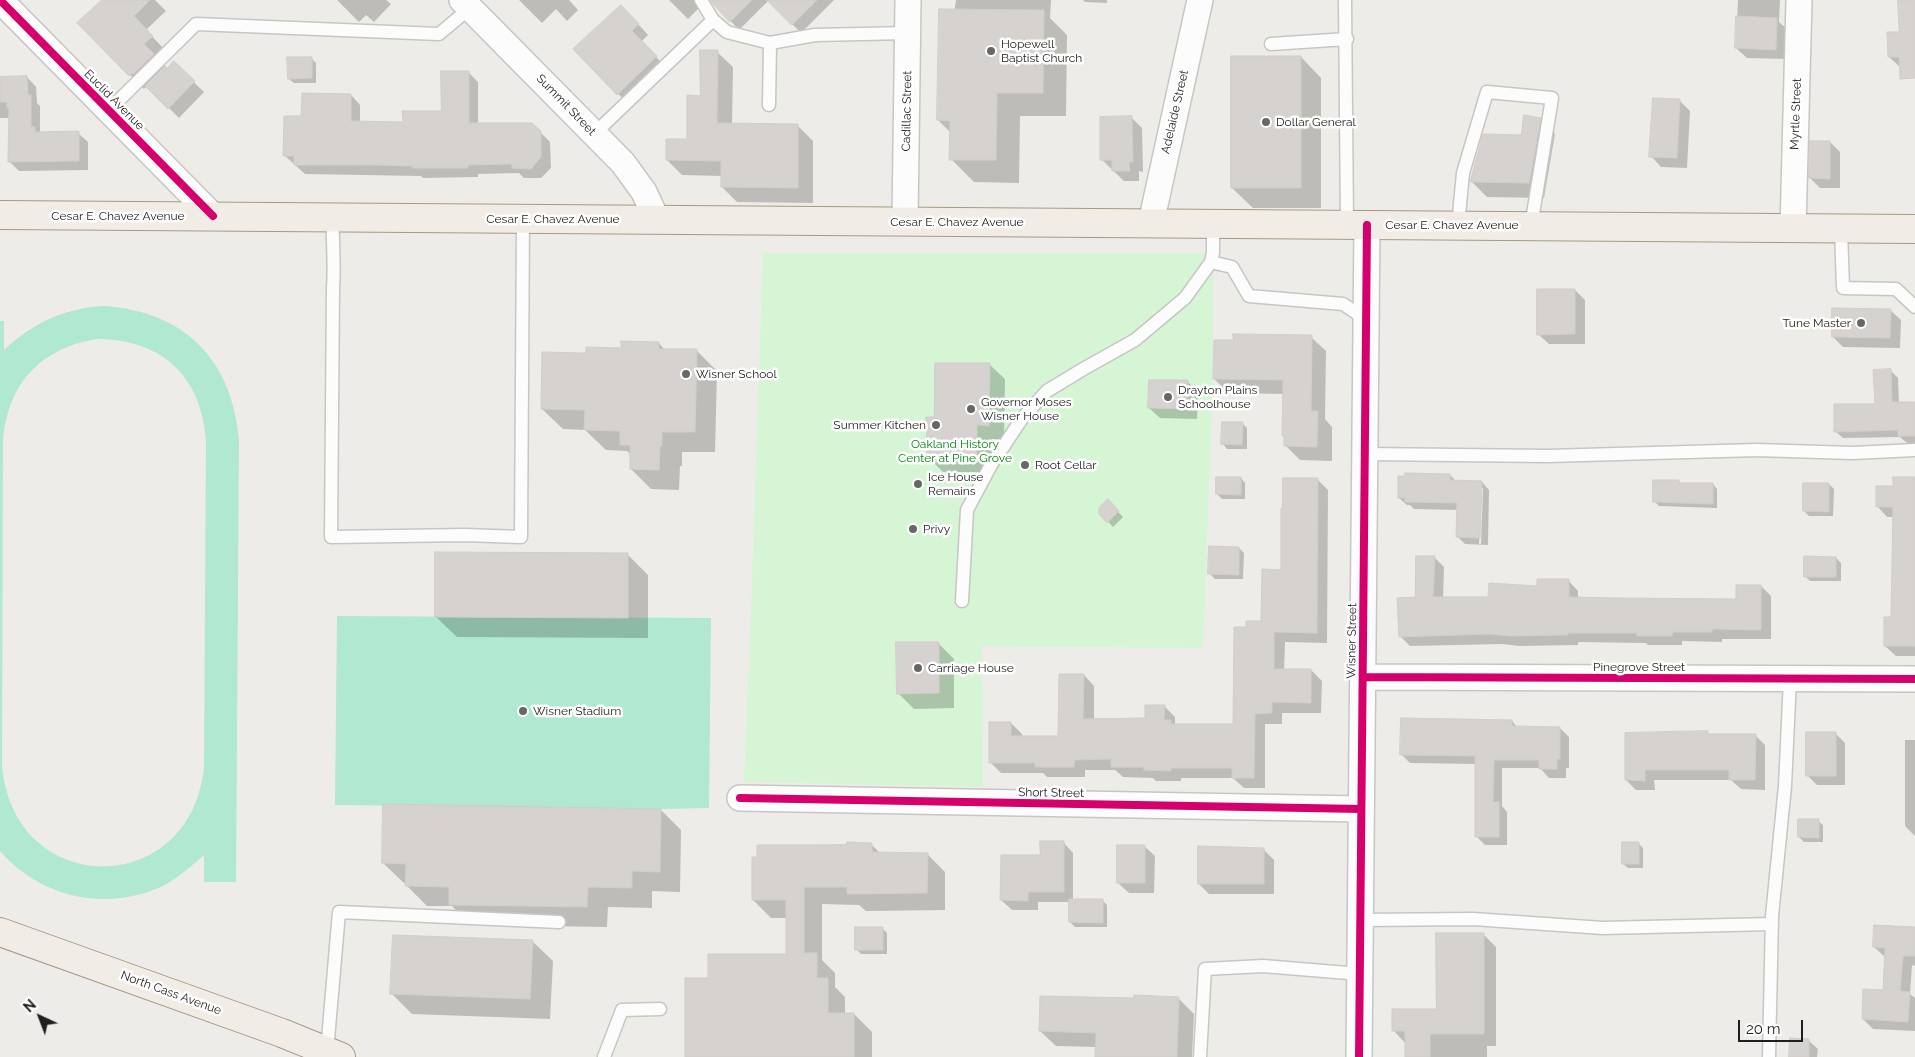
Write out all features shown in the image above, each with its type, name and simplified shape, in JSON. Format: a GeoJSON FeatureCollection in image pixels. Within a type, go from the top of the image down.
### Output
{"type":"FeatureCollection","features":[{"type":"Feature","properties":{"kind":"main road","name":"Cesar E. Chavez Avenue"},"geometry":{"type":"LineString","coordinates":[[0,215],[1915,229]]}},
{"type":"Feature","properties":{"kind":"main road","name":"North Cass Avenue"},"geometry":{"type":"LineString","coordinates":[[0,932],[282,1033],[334,1054]]}},
{"type":"Feature","properties":{"kind":"street","name":"Cadillac Street"},"geometry":{"type":"LineString","coordinates":[[905,222],[908,0]]}},
{"type":"Feature","properties":{"kind":"street","name":"Adelaide Street"},"geometry":{"type":"LineString","coordinates":[[1151,223],[1200,0]]}},
{"type":"Feature","properties":{"kind":"street","name":"Myrtle Street"},"geometry":{"type":"LineString","coordinates":[[1793,228],[1799,0]]}},
{"type":"Feature","properties":{"kind":"street","name":"Summit Street"},"geometry":{"type":"LineString","coordinates":[[466,4],[623,163],[640,185],[657,220]]}},
{"type":"Feature","properties":{"kind":"street","name":"Euclid Avenue"},"geometry":{"type":"LineString","coordinates":[[4,9],[213,216]]}},
{"type":"Feature","properties":{"kind":"street","name":"Wisner Street"},"geometry":{"type":"LineString","coordinates":[[1357,225],[1367,320],[1359,1057]]}},
{"type":"Feature","properties":{"kind":"street","name":"Pinegrove Street"},"geometry":{"type":"LineString","coordinates":[[1363,677],[1915,679]]}},
{"type":"Feature","properties":{"kind":"street","name":"Short Street"},"geometry":{"type":"LineString","coordinates":[[740,798],[1361,810]]}},
{"type":"Feature","properties":{"kind":"lane"},"geometry":{"type":"LineString","coordinates":[[701,0],[713,20],[727,32],[770,43],[815,35],[908,33]]}},
{"type":"Feature","properties":{"kind":"lane"},"geometry":{"type":"LineString","coordinates":[[1346,0],[1357,225]]}},
{"type":"Feature","properties":{"kind":"lane"},"geometry":{"type":"LineString","coordinates":[[108,110],[196,24],[439,34],[466,4]]}},
{"type":"Feature","properties":{"kind":"lane"},"geometry":{"type":"LineString","coordinates":[[594,134],[713,20]]}},
{"type":"Feature","properties":{"kind":"lane"},"geometry":{"type":"LineString","coordinates":[[1271,44],[1347,39]]}},
{"type":"Feature","properties":{"kind":"lane"},"geometry":{"type":"LineString","coordinates":[[769,105],[770,43]]}},
{"type":"Feature","properties":{"kind":"lane"},"geometry":{"type":"LineString","coordinates":[[1458,225],[1463,173],[1487,92],[1552,98],[1531,226]]}},
{"type":"Feature","properties":{"kind":"lane"},"geometry":{"type":"LineString","coordinates":[[333,218],[330,537],[465,535],[521,537],[523,219]]}},
{"type":"Feature","properties":{"kind":"lane"},"geometry":{"type":"LineString","coordinates":[[962,601],[967,510],[991,464],[1023,417],[1047,391],[1135,340],[1185,298],[1211,262],[1214,224]]}},
{"type":"Feature","properties":{"kind":"lane"},"geometry":{"type":"LineString","coordinates":[[1841,229],[1843,288],[1896,289],[1915,307]]}},
{"type":"Feature","properties":{"kind":"lane"},"geometry":{"type":"LineString","coordinates":[[1211,262],[1232,268],[1249,296],[1342,304],[1367,320]]}},
{"type":"Feature","properties":{"kind":"lane"},"geometry":{"type":"LineString","coordinates":[[1365,454],[1548,456],[1757,450],[1853,453],[1915,450]]}},
{"type":"Feature","properties":{"kind":"lane"},"geometry":{"type":"LineString","coordinates":[[1769,1057],[1772,924],[1785,786],[1790,679]]}},
{"type":"Feature","properties":{"kind":"lane"},"geometry":{"type":"LineString","coordinates":[[334,1054],[339,912],[559,922]]}},
{"type":"Feature","properties":{"kind":"lane"},"geometry":{"type":"LineString","coordinates":[[1360,920],[1474,919],[1603,928],[1772,924]]}},
{"type":"Feature","properties":{"kind":"lane"},"geometry":{"type":"LineString","coordinates":[[1200,1057],[1205,969],[1263,966],[1360,974]]}},
{"type":"Feature","properties":{"kind":"lane"},"geometry":{"type":"LineString","coordinates":[[604,1057],[622,1010],[660,1009]]}},
{"type":"Feature","properties":{"kind":"green space","name":"Oakland History Center at Pine Grove"},"geometry":{"type":"Polygon","coordinates":[[[763,253],[1213,253],[1213,379],[1203,648],[982,646],[983,787],[744,782],[763,253]]]}},
{"type":"Feature","properties":{"kind":"green space"},"geometry":{"type":"Polygon","coordinates":[[[104,306],[133,310],[158,318],[180,330],[199,345],[215,364],[227,386],[235,412],[239,441],[236,882],[204,882],[204,855],[178,877],[161,887],[139,895],[96,899],[74,896],[34,880],[16,867],[0,851],[0,321],[4,321],[4,350],[15,340],[38,325],[62,314],[89,307],[104,306]],[[96,339],[76,344],[44,360],[31,371],[20,385],[6,419],[3,439],[2,765],[13,809],[37,841],[68,860],[103,866],[138,860],[169,841],[192,810],[204,766],[206,440],[203,417],[196,397],[186,379],[174,365],[158,354],[140,346],[119,341],[96,339]]]}},
{"type":"Feature","properties":{"kind":"green space","name":"Wisner Stadium"},"geometry":{"type":"Polygon","coordinates":[[[337,616],[711,618],[709,808],[335,805],[337,616]]]}},
{"type":"Feature","properties":{"kind":"building"},"geometry":{"type":"Polygon","coordinates":[[[102,0],[150,0],[134,16],[153,36],[144,44],[154,54],[129,76],[77,23],[102,0]]]}},
{"type":"Feature","properties":{"kind":"building"},"geometry":{"type":"Polygon","coordinates":[[[710,0],[752,0],[730,22],[710,0]]]}},
{"type":"Feature","properties":{"kind":"building"},"geometry":{"type":"Polygon","coordinates":[[[767,0],[817,0],[792,25],[767,0]]]}},
{"type":"Feature","properties":{"kind":"building"},"geometry":{"type":"Polygon","coordinates":[[[1898,0],[1915,0],[1915,78],[1900,79],[1899,57],[1888,57],[1887,32],[1899,32],[1898,0]]]}},
{"type":"Feature","properties":{"kind":"building"},"geometry":{"type":"Polygon","coordinates":[[[621,5],[639,24],[632,31],[657,56],[617,95],[573,49],[621,5]]]}},
{"type":"Feature","properties":{"kind":"building","name":"Hopewell Baptist Church"},"geometry":{"type":"Polygon","coordinates":[[[939,9],[1044,10],[1043,93],[997,93],[996,160],[949,160],[950,121],[937,120],[939,9]]]}},
{"type":"Feature","properties":{"kind":"building"},"geometry":{"type":"Polygon","coordinates":[[[1736,16],[1777,18],[1776,50],[1735,48],[1736,16]]]}},
{"type":"Feature","properties":{"kind":"building"},"geometry":{"type":"Polygon","coordinates":[[[700,50],[718,50],[717,123],[798,124],[798,188],[721,187],[721,161],[666,160],[666,139],[687,139],[687,95],[700,96],[700,50]]]}},
{"type":"Feature","properties":{"kind":"building","name":"Dollar General"},"geometry":{"type":"Polygon","coordinates":[[[1231,56],[1301,56],[1301,188],[1231,188],[1231,56]]]}},
{"type":"Feature","properties":{"kind":"building"},"geometry":{"type":"Polygon","coordinates":[[[287,57],[312,57],[312,78],[288,79],[287,57]]]}},
{"type":"Feature","properties":{"kind":"building"},"geometry":{"type":"Polygon","coordinates":[[[174,61],[195,81],[168,109],[145,86],[165,66],[167,68],[174,61]]]}},
{"type":"Feature","properties":{"kind":"building"},"geometry":{"type":"Polygon","coordinates":[[[441,71],[469,71],[469,123],[532,123],[541,131],[541,157],[531,169],[512,168],[512,164],[468,165],[468,168],[294,165],[294,156],[283,156],[284,116],[301,116],[302,93],[351,94],[351,121],[403,122],[402,111],[441,111],[441,71]]]}},
{"type":"Feature","properties":{"kind":"building"},"geometry":{"type":"Polygon","coordinates":[[[27,76],[28,95],[31,95],[31,127],[35,127],[35,132],[79,131],[79,161],[8,162],[9,108],[7,108],[7,102],[0,102],[0,77],[27,76]]]}},
{"type":"Feature","properties":{"kind":"building"},"geometry":{"type":"Polygon","coordinates":[[[1653,98],[1680,99],[1677,158],[1649,157],[1653,98]]]}},
{"type":"Feature","properties":{"kind":"building"},"geometry":{"type":"Polygon","coordinates":[[[1524,115],[1541,118],[1529,183],[1470,182],[1483,134],[1521,135],[1524,115]]]}},
{"type":"Feature","properties":{"kind":"building"},"geometry":{"type":"Polygon","coordinates":[[[1132,116],[1133,162],[1129,162],[1130,171],[1112,171],[1112,160],[1100,160],[1100,117],[1132,116]]]}},
{"type":"Feature","properties":{"kind":"building"},"geometry":{"type":"Polygon","coordinates":[[[1810,141],[1830,141],[1830,179],[1809,178],[1810,141]]]}},
{"type":"Feature","properties":{"kind":"building"},"geometry":{"type":"Polygon","coordinates":[[[1537,289],[1575,289],[1575,334],[1537,335],[1537,289]]]}},
{"type":"Feature","properties":{"kind":"building","name":"Tune Master"},"geometry":{"type":"Polygon","coordinates":[[[1832,308],[1891,309],[1890,338],[1832,337],[1832,308]]]}},
{"type":"Feature","properties":{"kind":"building"},"geometry":{"type":"Polygon","coordinates":[[[1233,334],[1312,335],[1311,411],[1318,411],[1317,447],[1284,446],[1284,436],[1282,436],[1283,380],[1213,379],[1214,340],[1233,340],[1233,334]]]}},
{"type":"Feature","properties":{"kind":"building"},"geometry":{"type":"Polygon","coordinates":[[[621,341],[659,342],[659,349],[697,349],[695,432],[662,432],[659,470],[630,469],[630,445],[620,445],[620,431],[584,430],[585,410],[541,409],[542,352],[586,353],[586,347],[621,348],[621,341]]]}},
{"type":"Feature","properties":{"kind":"building","name":"Governor Moses Wisner House"},"geometry":{"type":"Polygon","coordinates":[[[935,363],[990,363],[989,426],[977,425],[977,458],[927,458],[926,417],[934,417],[935,363]]]}},
{"type":"Feature","properties":{"kind":"building"},"geometry":{"type":"Polygon","coordinates":[[[1891,369],[1892,402],[1915,402],[1915,436],[1898,436],[1898,430],[1834,432],[1834,404],[1875,404],[1873,370],[1891,369]]]}},
{"type":"Feature","properties":{"kind":"building","name":"Drayton Plains Schoolhouse"},"geometry":{"type":"Polygon","coordinates":[[[1149,380],[1188,380],[1187,409],[1148,408],[1149,380]]]}},
{"type":"Feature","properties":{"kind":"building"},"geometry":{"type":"Polygon","coordinates":[[[1222,422],[1243,422],[1242,445],[1221,444],[1222,422]]]}},
{"type":"Feature","properties":{"kind":"building"},"geometry":{"type":"Polygon","coordinates":[[[1405,473],[1450,474],[1450,480],[1482,481],[1480,538],[1456,537],[1457,503],[1405,502],[1405,498],[1398,498],[1398,476],[1405,476],[1405,473]]]}},
{"type":"Feature","properties":{"kind":"building"},"geometry":{"type":"Polygon","coordinates":[[[1216,477],[1241,477],[1241,495],[1216,494],[1216,477]]]}},
{"type":"Feature","properties":{"kind":"building"},"geometry":{"type":"Polygon","coordinates":[[[1893,477],[1915,477],[1915,646],[1884,646],[1884,617],[1891,617],[1893,507],[1876,507],[1876,486],[1893,486],[1893,477]]]}},
{"type":"Feature","properties":{"kind":"building"},"geometry":{"type":"Polygon","coordinates":[[[1283,478],[1318,478],[1317,633],[1274,632],[1274,669],[1311,669],[1311,703],[1272,702],[1272,713],[1255,714],[1254,778],[1232,778],[1232,768],[1171,768],[1171,771],[1144,770],[1144,767],[1111,767],[1111,759],[1075,760],[1074,767],[1035,767],[1035,763],[989,763],[989,722],[1011,722],[1011,736],[1058,736],[1059,674],[1084,674],[1083,719],[1145,718],[1145,705],[1165,705],[1164,720],[1171,720],[1171,724],[1233,724],[1234,627],[1246,627],[1246,621],[1261,621],[1262,569],[1281,570],[1283,478]]]}},
{"type":"Feature","properties":{"kind":"building"},"geometry":{"type":"Polygon","coordinates":[[[1653,480],[1679,480],[1679,483],[1713,483],[1713,504],[1653,502],[1653,480]]]}},
{"type":"Feature","properties":{"kind":"building"},"geometry":{"type":"Polygon","coordinates":[[[1803,483],[1829,483],[1829,512],[1803,511],[1803,483]]]}},
{"type":"Feature","properties":{"kind":"building"},"geometry":{"type":"Polygon","coordinates":[[[1108,499],[1119,511],[1107,523],[1099,514],[1099,508],[1108,499]]]}},
{"type":"Feature","properties":{"kind":"building"},"geometry":{"type":"Polygon","coordinates":[[[1209,546],[1239,547],[1239,575],[1208,574],[1209,546]]]}},
{"type":"Feature","properties":{"kind":"building"},"geometry":{"type":"Polygon","coordinates":[[[435,552],[628,553],[628,618],[435,617],[435,552]]]}},
{"type":"Feature","properties":{"kind":"building"},"geometry":{"type":"Polygon","coordinates":[[[1416,556],[1435,556],[1433,597],[1488,597],[1489,583],[1537,586],[1537,579],[1569,579],[1569,597],[1736,599],[1736,585],[1761,585],[1761,630],[1712,629],[1712,632],[1673,632],[1672,636],[1637,636],[1637,633],[1568,633],[1568,635],[1509,636],[1491,634],[1399,637],[1397,598],[1415,597],[1416,556]]]}},
{"type":"Feature","properties":{"kind":"building"},"geometry":{"type":"Polygon","coordinates":[[[1804,556],[1836,557],[1836,577],[1804,577],[1804,556]]]}},
{"type":"Feature","properties":{"kind":"building","name":"Carriage House"},"geometry":{"type":"Polygon","coordinates":[[[896,642],[939,642],[939,693],[897,694],[896,642]]]}},
{"type":"Feature","properties":{"kind":"building"},"geometry":{"type":"Polygon","coordinates":[[[1401,718],[1512,720],[1512,726],[1560,727],[1560,759],[1557,759],[1557,769],[1539,769],[1539,760],[1494,760],[1493,802],[1499,802],[1499,837],[1475,837],[1475,756],[1400,755],[1401,718]]]}},
{"type":"Feature","properties":{"kind":"building"},"geometry":{"type":"Polygon","coordinates":[[[1708,731],[1708,734],[1756,734],[1755,780],[1729,780],[1729,770],[1645,770],[1645,781],[1625,780],[1625,733],[1708,731]]]}},
{"type":"Feature","properties":{"kind":"building"},"geometry":{"type":"Polygon","coordinates":[[[1806,732],[1836,732],[1836,776],[1806,776],[1806,732]]]}},
{"type":"Feature","properties":{"kind":"building"},"geometry":{"type":"Polygon","coordinates":[[[383,804],[661,809],[660,872],[632,871],[632,888],[588,887],[587,907],[449,905],[449,887],[405,886],[406,864],[382,863],[383,804]]]}},
{"type":"Feature","properties":{"kind":"building"},"geometry":{"type":"Polygon","coordinates":[[[1798,819],[1819,819],[1819,838],[1798,837],[1798,819]]]}},
{"type":"Feature","properties":{"kind":"building"},"geometry":{"type":"Polygon","coordinates":[[[1040,841],[1064,841],[1064,892],[1028,892],[1028,901],[1000,900],[1001,855],[1040,855],[1040,841]]]}},
{"type":"Feature","properties":{"kind":"building"},"geometry":{"type":"Polygon","coordinates":[[[847,842],[872,843],[872,852],[928,853],[927,893],[847,894],[847,887],[804,887],[804,953],[817,953],[817,978],[828,978],[828,1013],[854,1013],[854,1057],[685,1057],[685,978],[708,978],[708,954],[786,954],[786,900],[752,900],[752,857],[757,857],[757,845],[847,845],[847,842]]]}},
{"type":"Feature","properties":{"kind":"building"},"geometry":{"type":"Polygon","coordinates":[[[1622,842],[1639,842],[1639,864],[1622,864],[1622,842]]]}},
{"type":"Feature","properties":{"kind":"building"},"geometry":{"type":"Polygon","coordinates":[[[1117,845],[1145,845],[1145,883],[1117,883],[1117,845]]]}},
{"type":"Feature","properties":{"kind":"building"},"geometry":{"type":"Polygon","coordinates":[[[1198,846],[1264,848],[1264,884],[1198,884],[1198,846]]]}},
{"type":"Feature","properties":{"kind":"building"},"geometry":{"type":"Polygon","coordinates":[[[1069,899],[1103,899],[1103,923],[1069,922],[1069,899]]]}},
{"type":"Feature","properties":{"kind":"building"},"geometry":{"type":"Polygon","coordinates":[[[1874,925],[1915,927],[1915,956],[1903,956],[1900,991],[1910,992],[1908,1022],[1862,1019],[1863,989],[1883,990],[1885,948],[1873,947],[1874,925]]]}},
{"type":"Feature","properties":{"kind":"building"},"geometry":{"type":"Polygon","coordinates":[[[855,927],[883,927],[883,950],[855,950],[855,927]]]}},
{"type":"Feature","properties":{"kind":"building"},"geometry":{"type":"Polygon","coordinates":[[[1436,933],[1484,933],[1484,1034],[1430,1034],[1430,1057],[1405,1057],[1405,1031],[1392,1031],[1392,1009],[1436,1009],[1436,933]]]}},
{"type":"Feature","properties":{"kind":"building"},"geometry":{"type":"Polygon","coordinates":[[[393,935],[533,940],[530,999],[390,994],[393,935]]]}},
{"type":"Feature","properties":{"kind":"building"},"geometry":{"type":"Polygon","coordinates":[[[1134,995],[1179,997],[1177,1057],[1095,1057],[1096,1033],[1039,1031],[1040,996],[1134,998],[1134,995]]]}},
{"type":"Feature","properties":{"kind":"building"},"geometry":{"type":"Polygon","coordinates":[[[1790,1038],[1809,1039],[1809,1057],[1789,1057],[1790,1038]]]}},
{"type":"Feature","properties":{"kind":"cycle path"},"geometry":{"type":"LineString","coordinates":[[0,0],[213,216]]}},
{"type":"Feature","properties":{"kind":"cycle path"},"geometry":{"type":"LineString","coordinates":[[1359,1057],[1367,225]]}},
{"type":"Feature","properties":{"kind":"cycle path"},"geometry":{"type":"LineString","coordinates":[[1363,677],[1915,679]]}},
{"type":"Feature","properties":{"kind":"cycle path"},"geometry":{"type":"LineString","coordinates":[[740,798],[1361,809]]}},
{"type":"Feature","properties":{"kind":"place","name":"Hopewell Baptist Church"},"geometry":{"type":"Point","coordinates":[991,51]}},
{"type":"Feature","properties":{"kind":"place","name":"Dollar General"},"geometry":{"type":"Point","coordinates":[1266,122]}},
{"type":"Feature","properties":{"kind":"place","name":"Tune Master"},"geometry":{"type":"Point","coordinates":[1861,323]}},
{"type":"Feature","properties":{"kind":"place","name":"Wisner School"},"geometry":{"type":"Point","coordinates":[686,374]}},
{"type":"Feature","properties":{"kind":"place","name":"Drayton Plains Schoolhouse"},"geometry":{"type":"Point","coordinates":[1168,397]}},
{"type":"Feature","properties":{"kind":"place","name":"Governor Moses Wisner House"},"geometry":{"type":"Point","coordinates":[971,409]}},
{"type":"Feature","properties":{"kind":"place","name":"Summer Kitchen"},"geometry":{"type":"Point","coordinates":[936,425]}},
{"type":"Feature","properties":{"kind":"place","name":"Root Cellar"},"geometry":{"type":"Point","coordinates":[1025,465]}},
{"type":"Feature","properties":{"kind":"place","name":"Ice House Remains"},"geometry":{"type":"Point","coordinates":[918,484]}},
{"type":"Feature","properties":{"kind":"place","name":"Privy"},"geometry":{"type":"Point","coordinates":[913,529]}},
{"type":"Feature","properties":{"kind":"place","name":"Carriage House"},"geometry":{"type":"Point","coordinates":[918,668]}},
{"type":"Feature","properties":{"kind":"place","name":"Wisner Stadium"},"geometry":{"type":"Point","coordinates":[523,711]}}]}
